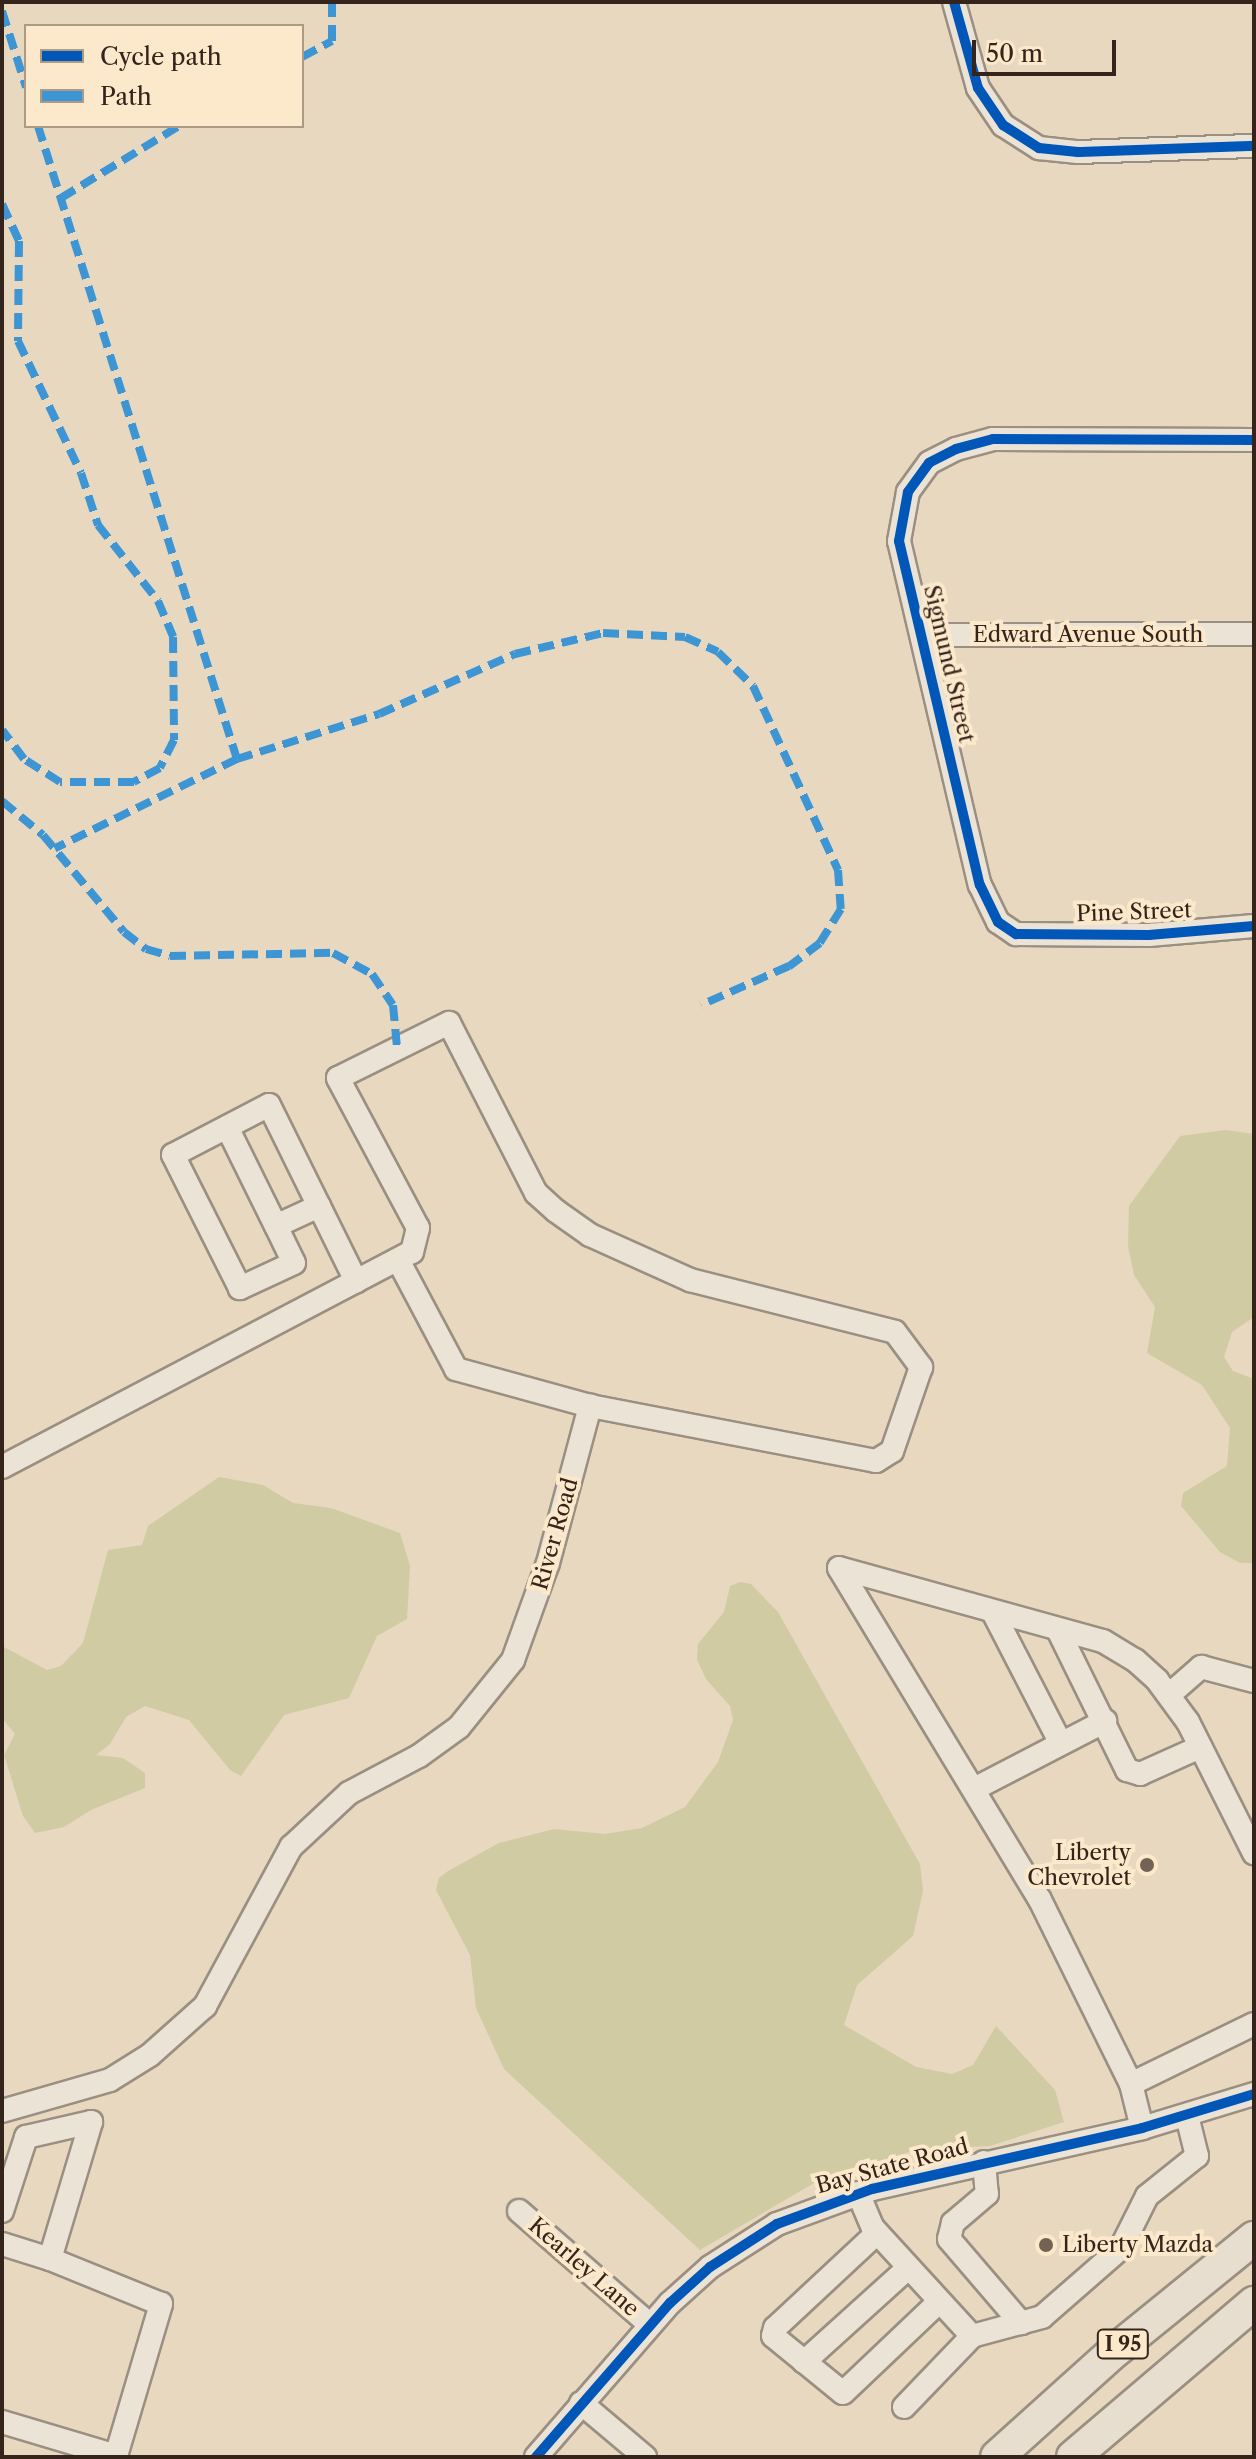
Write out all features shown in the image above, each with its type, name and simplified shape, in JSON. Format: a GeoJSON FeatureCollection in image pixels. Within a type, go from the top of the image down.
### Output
{"type":"FeatureCollection","features":[{"type":"Feature","properties":{"kind":"highway","name":"I 95"},"geometry":{"type":"LineString","coordinates":[[997,2457],[1116,2350],[1254,2238]]}},
{"type":"Feature","properties":{"kind":"highway","name":"I 95"},"geometry":{"type":"LineString","coordinates":[[1073,2457],[1254,2303]]}},
{"type":"Feature","properties":{"kind":"street"},"geometry":{"type":"LineString","coordinates":[[954,2],[978,88],[1003,125],[1039,148],[1078,152],[1254,146]]}},
{"type":"Feature","properties":{"kind":"street","name":"Sigmund Street"},"geometry":{"type":"LineString","coordinates":[[1016,934],[998,922],[980,885],[899,541],[908,492],[929,463],[956,449],[993,439],[1254,440]]}},
{"type":"Feature","properties":{"kind":"street","name":"Edward Avenue South"},"geometry":{"type":"LineString","coordinates":[[923,635],[1254,634]]}},
{"type":"Feature","properties":{"kind":"street","name":"Pine Street"},"geometry":{"type":"LineString","coordinates":[[1016,934],[1149,935],[1254,926]]}},
{"type":"Feature","properties":{"kind":"street"},"geometry":{"type":"LineString","coordinates":[[2,1467],[412,1252],[418,1228],[338,1078],[449,1023],[536,1193],[556,1211],[590,1235],[690,1280],[895,1332],[921,1367],[892,1451],[876,1461],[590,1406],[456,1369],[398,1260]]}},
{"type":"Feature","properties":{"kind":"street"},"geometry":{"type":"LineString","coordinates":[[227,1127],[294,1263],[240,1288],[173,1155],[269,1105],[356,1281]]}},
{"type":"Feature","properties":{"kind":"street"},"geometry":{"type":"LineString","coordinates":[[276,1226],[319,1206]]}},
{"type":"Feature","properties":{"kind":"street","name":"River Road"},"geometry":{"type":"LineString","coordinates":[[2,2111],[110,2080],[150,2055],[205,2006],[291,1847],[349,1793],[419,1756],[459,1727],[489,1694],[513,1660],[531,1618],[590,1406]]}},
{"type":"Feature","properties":{"kind":"street"},"geometry":{"type":"LineString","coordinates":[[1142,2128],[1131,2084],[1040,1900],[839,1568],[1116,1648],[1169,1695],[1200,1747],[1254,1853]]}},
{"type":"Feature","properties":{"kind":"street"},"geometry":{"type":"LineString","coordinates":[[993,1612],[1061,1744]]}},
{"type":"Feature","properties":{"kind":"street"},"geometry":{"type":"LineString","coordinates":[[1058,1630],[1105,1721],[1125,1768],[1134,1774],[1200,1747]]}},
{"type":"Feature","properties":{"kind":"street"},"geometry":{"type":"LineString","coordinates":[[1169,1695],[1197,1667],[1254,1681]]}},
{"type":"Feature","properties":{"kind":"street"},"geometry":{"type":"LineString","coordinates":[[974,1789],[1105,1721]]}},
{"type":"Feature","properties":{"kind":"street"},"geometry":{"type":"LineString","coordinates":[[1131,2084],[1254,2024]]}},
{"type":"Feature","properties":{"kind":"street","name":"Bay State Road"},"geometry":{"type":"LineString","coordinates":[[536,2457],[649,2324],[710,2267],[748,2240],[804,2212],[858,2193],[1142,2128],[1254,2094]]}},
{"type":"Feature","properties":{"kind":"street"},"geometry":{"type":"LineString","coordinates":[[904,2407],[972,2336],[1045,2316],[1121,2248],[1147,2196],[1197,2156],[1187,2116]]}},
{"type":"Feature","properties":{"kind":"street"},"geometry":{"type":"LineString","coordinates":[[2,2211],[26,2137],[91,2122],[50,2259]]}},
{"type":"Feature","properties":{"kind":"street"},"geometry":{"type":"LineString","coordinates":[[984,2162],[987,2194],[953,2223],[948,2236],[1021,2323]]}},
{"type":"Feature","properties":{"kind":"street"},"geometry":{"type":"LineString","coordinates":[[858,2193],[877,2233],[938,2303],[972,2336]]}},
{"type":"Feature","properties":{"kind":"street","name":"Kearley Lane"},"geometry":{"type":"LineString","coordinates":[[519,2211],[649,2324]]}},
{"type":"Feature","properties":{"kind":"street"},"geometry":{"type":"LineString","coordinates":[[877,2233],[772,2332],[840,2391],[848,2391],[938,2303]]}},
{"type":"Feature","properties":{"kind":"street"},"geometry":{"type":"LineString","coordinates":[[2,2244],[50,2259],[161,2304],[116,2456],[2,2422]]}},
{"type":"Feature","properties":{"kind":"street"},"geometry":{"type":"LineString","coordinates":[[804,2362],[908,2268]]}},
{"type":"Feature","properties":{"kind":"street"},"geometry":{"type":"LineString","coordinates":[[581,2403],[645,2457]]}},
{"type":"Feature","properties":{"kind":"shaded area"},"geometry":{"type":"Polygon","coordinates":[[[1226,1130],[1254,1134],[1254,1317],[1232,1332],[1224,1357],[1233,1371],[1254,1379],[1254,1563],[1240,1563],[1220,1552],[1181,1506],[1183,1493],[1227,1466],[1230,1428],[1202,1385],[1147,1353],[1155,1307],[1134,1275],[1128,1246],[1129,1206],[1180,1136],[1226,1130]]]}},
{"type":"Feature","properties":{"kind":"shaded area"},"geometry":{"type":"Polygon","coordinates":[[[219,1477],[263,1485],[293,1503],[331,1508],[400,1533],[410,1566],[407,1619],[377,1636],[349,1698],[284,1715],[241,1776],[230,1770],[189,1720],[145,1706],[126,1717],[110,1744],[96,1755],[123,1758],[145,1773],[145,1788],[91,1810],[64,1827],[35,1833],[23,1816],[4,1755],[15,1734],[2,1718],[2,1646],[47,1670],[61,1666],[83,1643],[108,1550],[142,1545],[148,1526],[219,1477]]]}},
{"type":"Feature","properties":{"kind":"shaded area"},"geometry":{"type":"Polygon","coordinates":[[[740,1582],[751,1584],[778,1612],[920,1864],[923,1891],[913,1936],[857,1985],[844,2025],[916,2067],[952,2074],[973,2065],[996,2026],[1055,2090],[1064,2122],[990,2146],[919,2149],[821,2179],[700,2250],[504,2069],[476,2008],[470,1955],[436,1890],[439,1878],[448,1871],[499,1843],[554,1829],[605,1834],[642,1828],[685,1807],[718,1762],[733,1720],[730,1706],[706,1679],[697,1660],[698,1644],[724,1612],[730,1586],[740,1582]]]}},
{"type":"Feature","properties":{"kind":"marked path"},"geometry":{"type":"LineString","coordinates":[[304,56],[332,41],[332,2]]}},
{"type":"Feature","properties":{"kind":"marked path"},"geometry":{"type":"LineString","coordinates":[[2,11],[24,81]]}},
{"type":"Feature","properties":{"kind":"marked path"},"geometry":{"type":"LineString","coordinates":[[39,128],[237,759],[55,848]]}},
{"type":"Feature","properties":{"kind":"marked path"},"geometry":{"type":"LineString","coordinates":[[61,198],[176,128]]}},
{"type":"Feature","properties":{"kind":"marked path"},"geometry":{"type":"LineString","coordinates":[[2,204],[19,241],[18,341],[81,473],[98,525],[158,601],[173,637],[174,740],[160,768],[134,782],[60,782],[24,759],[2,730]]}},
{"type":"Feature","properties":{"kind":"marked path"},"geometry":{"type":"LineString","coordinates":[[237,759],[379,714],[515,654],[603,633],[685,637],[718,652],[753,686],[838,870],[841,909],[820,943],[789,966],[701,1005]]}},
{"type":"Feature","properties":{"kind":"marked path"},"geometry":{"type":"LineString","coordinates":[[2,801],[43,835],[124,932],[146,949],[170,956],[333,953],[372,974],[393,1005],[397,1047]]}},
{"type":"Feature","properties":{"kind":"cycle path"},"geometry":{"type":"LineString","coordinates":[[954,2],[978,88],[1003,125],[1039,148],[1078,152],[1254,146]]}},
{"type":"Feature","properties":{"kind":"cycle path"},"geometry":{"type":"LineString","coordinates":[[1254,440],[993,439],[956,449],[929,463],[908,492],[899,541],[980,885],[998,922],[1016,934],[1149,935],[1254,926]]}},
{"type":"Feature","properties":{"kind":"cycle path"},"geometry":{"type":"LineString","coordinates":[[536,2457],[670,2303],[710,2267],[777,2224],[872,2189],[1142,2128],[1254,2094]]}},
{"type":"Feature","properties":{"kind":"place","name":"Liberty Chevrolet"},"geometry":{"type":"Point","coordinates":[1147,1865]}},
{"type":"Feature","properties":{"kind":"place","name":"Liberty Mazda"},"geometry":{"type":"Point","coordinates":[1046,2245]}}]}
